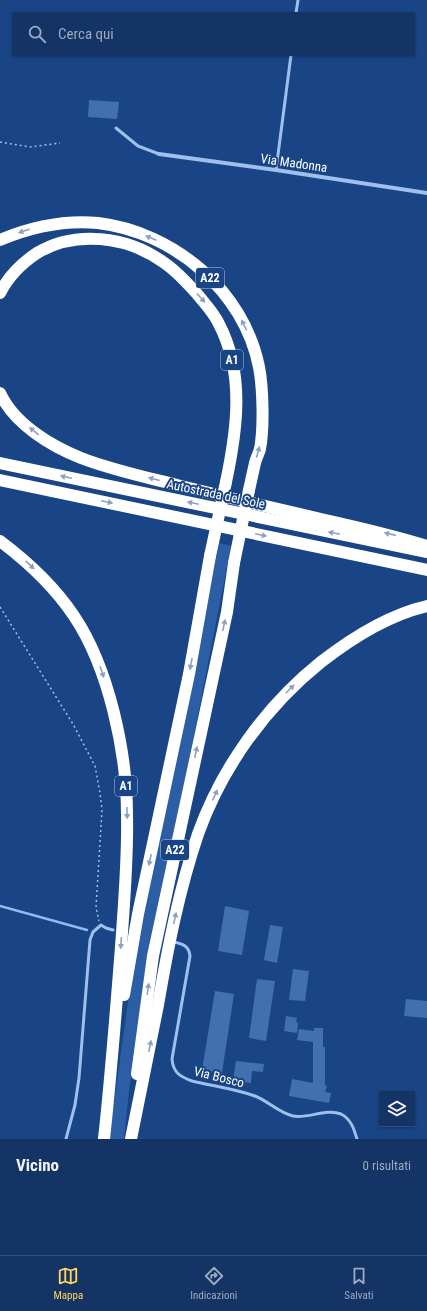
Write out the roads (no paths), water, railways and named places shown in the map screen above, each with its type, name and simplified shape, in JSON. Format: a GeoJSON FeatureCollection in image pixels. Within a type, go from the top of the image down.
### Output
{"type":"FeatureCollection","features":[{"type":"Feature","properties":{"kind":"highway","name":"A22"},"geometry":{"type":"LineString","coordinates":[[0,240],[27,230],[63,223],[98,223],[134,231],[167,245],[196,265],[227,296],[252,342],[259,367],[262,411],[260,449],[255,462],[249,490],[234,563],[227,612],[153,956],[145,1006],[130,1139]]}},
{"type":"Feature","properties":{"kind":"highway","name":"A1"},"geometry":{"type":"LineString","coordinates":[[0,293],[14,273],[31,257],[54,245],[74,240],[101,239],[127,245],[151,254],[163,261],[186,281],[210,307],[223,332],[234,366],[237,390],[236,422],[230,461],[210,556],[189,674],[138,914],[112,1072]]}},
{"type":"Feature","properties":{"kind":"highway"},"geometry":{"type":"LineString","coordinates":[[0,393],[12,411],[38,434],[80,458],[141,476],[396,536],[427,546]]}},
{"type":"Feature","properties":{"kind":"highway","name":"Autostrada del Sole"},"geometry":{"type":"LineString","coordinates":[[0,463],[427,553]]}},
{"type":"Feature","properties":{"kind":"highway"},"geometry":{"type":"LineString","coordinates":[[0,480],[427,570]]}},
{"type":"Feature","properties":{"kind":"highway","name":"A1"},"geometry":{"type":"LineString","coordinates":[[0,541],[18,554],[42,577],[75,617],[99,664],[114,714],[122,754],[128,815],[123,922],[112,1072]]}},
{"type":"Feature","properties":{"kind":"highway"},"geometry":{"type":"LineString","coordinates":[[130,1139],[176,912],[187,869],[199,833],[219,787],[261,721],[294,685],[328,656],[359,635],[390,619],[427,606]]}},
{"type":"Feature","properties":{"kind":"highway"},"geometry":{"type":"LineString","coordinates":[[104,1139],[112,1072]]}},
{"type":"Feature","properties":{"kind":"street","name":"Via Madonna"},"geometry":{"type":"LineString","coordinates":[[159,154],[427,193]]}},
{"type":"Feature","properties":{"kind":"lane"},"geometry":{"type":"LineString","coordinates":[[296,12],[298,0]]}},
{"type":"Feature","properties":{"kind":"lane"},"geometry":{"type":"LineString","coordinates":[[276,170],[291,56]]}},
{"type":"Feature","properties":{"kind":"lane"},"geometry":{"type":"LineString","coordinates":[[116,128],[138,146],[159,154]]}},
{"type":"Feature","properties":{"kind":"lane"},"geometry":{"type":"LineString","coordinates":[[66,1139],[74,1109],[79,1078],[90,940],[93,932],[101,925],[113,930]]}},
{"type":"Feature","properties":{"kind":"lane","name":"Via Bosco"},"geometry":{"type":"LineString","coordinates":[[174,942],[186,946],[190,956],[172,1060],[174,1068],[178,1074],[185,1079],[256,1097],[289,1115],[299,1117],[330,1112],[340,1114],[352,1125],[357,1139]]}},
{"type":"Feature","properties":{"kind":"waterway"},"geometry":{"type":"LineString","coordinates":[[0,906],[87,930]]}}]}
